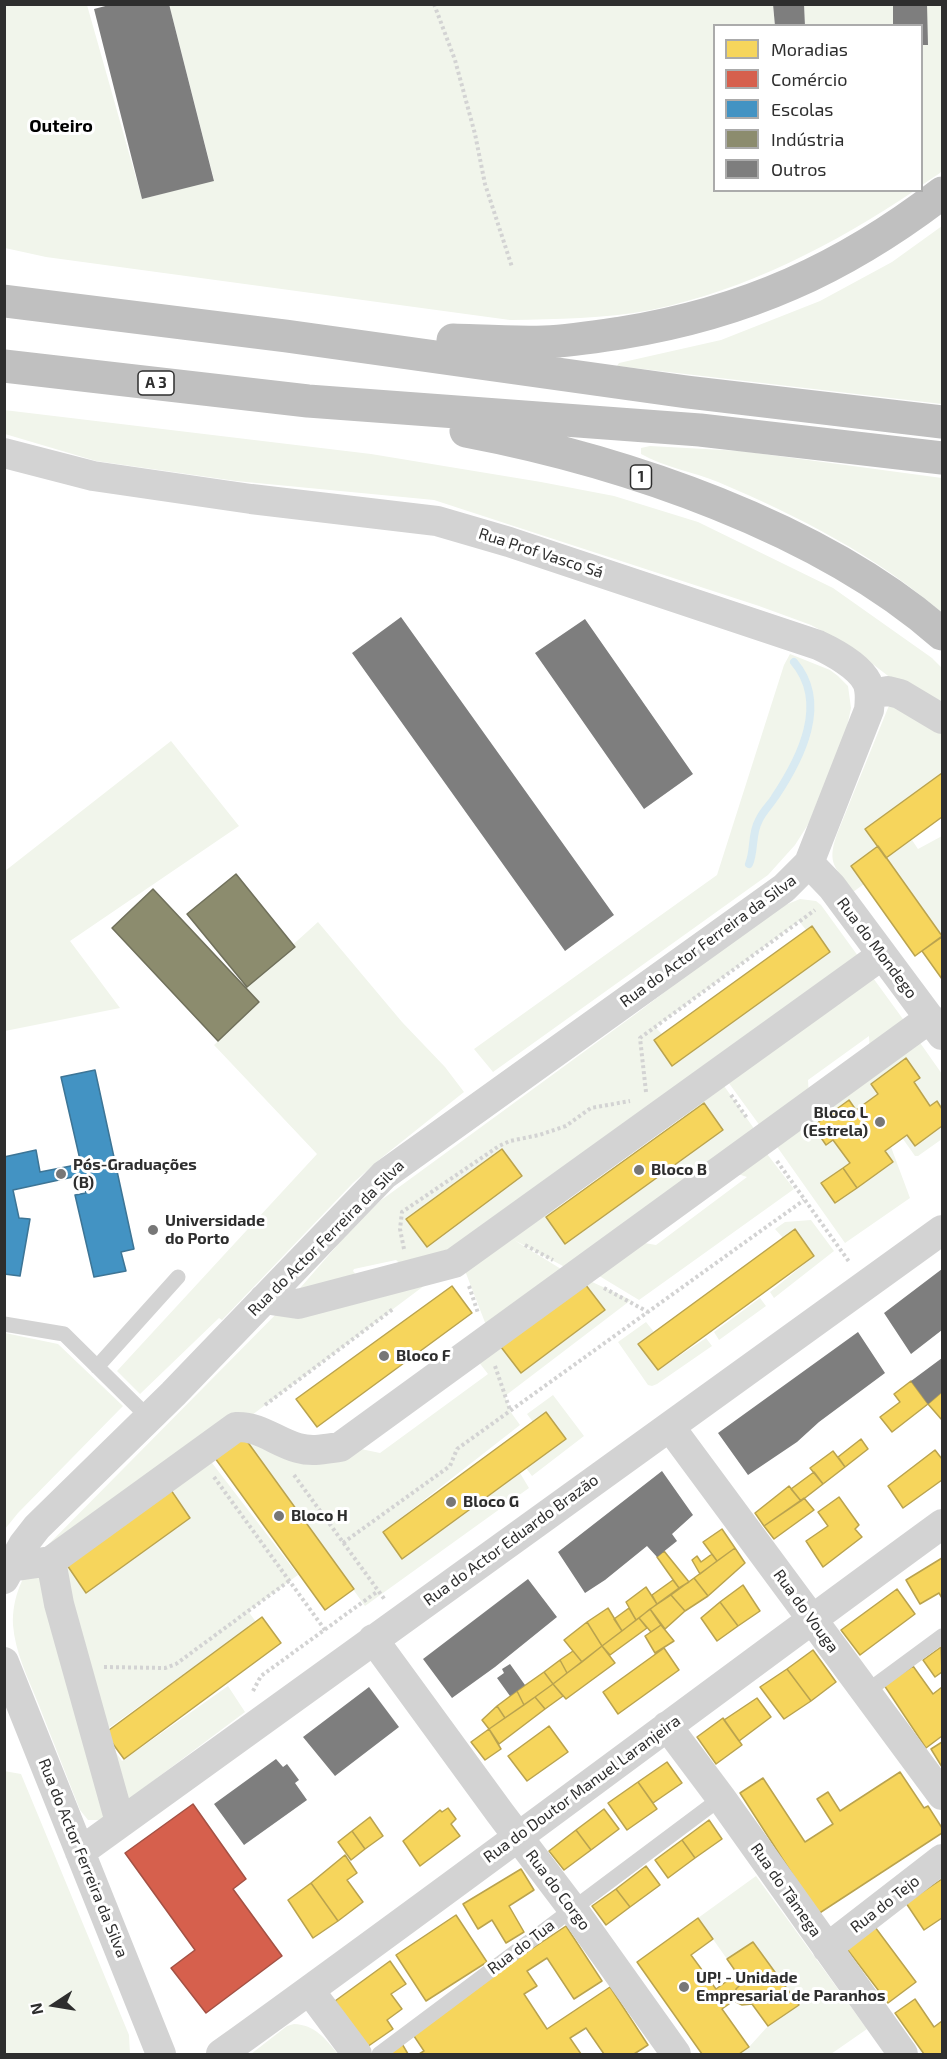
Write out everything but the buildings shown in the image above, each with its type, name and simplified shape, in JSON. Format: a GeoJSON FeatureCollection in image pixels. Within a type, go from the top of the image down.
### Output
{"type":"FeatureCollection","features":[{"type":"Feature","properties":{"kind":"highway"},"geometry":{"type":"LineString","coordinates":[[286,336],[545,342],[663,326],[741,305],[815,274],[864,248],[910,218],[942,193]]}},
{"type":"Feature","properties":{"kind":"highway"},"geometry":{"type":"LineString","coordinates":[[4,301],[286,336],[687,392],[942,422]]}},
{"type":"Feature","properties":{"kind":"highway","name":"A 3"},"geometry":{"type":"LineString","coordinates":[[4,366],[308,401]]}},
{"type":"Feature","properties":{"kind":"highway"},"geometry":{"type":"LineString","coordinates":[[308,401],[700,430],[942,458]]}},
{"type":"Feature","properties":{"kind":"highway","name":"1"},"geometry":{"type":"LineString","coordinates":[[308,401],[516,440],[681,490],[782,531],[877,586],[923,617],[942,634]]}},
{"type":"Feature","properties":{"kind":"street","name":"Rua Prof Vasco Sá"},"geometry":{"type":"LineString","coordinates":[[4,453],[93,476],[251,499],[437,521],[509,542],[818,645],[840,655],[866,680],[870,694]]}},
{"type":"Feature","properties":{"kind":"street"},"geometry":{"type":"LineString","coordinates":[[809,863],[869,710],[870,694],[888,691],[900,694],[942,719]]}},
{"type":"Feature","properties":{"kind":"street","name":"Rua do Mondego"},"geometry":{"type":"LineString","coordinates":[[809,863],[832,887],[936,1027]]}},
{"type":"Feature","properties":{"kind":"street","name":"Rua do Actor Ferreira da Silva"},"geometry":{"type":"LineString","coordinates":[[7,1573],[23,1545],[37,1527],[149,1418],[361,1198],[399,1162],[784,888],[809,863]]}},
{"type":"Feature","properties":{"kind":"street"},"geometry":{"type":"LineString","coordinates":[[264,1299],[298,1304],[454,1263],[882,954]]}},
{"type":"Feature","properties":{"kind":"street"},"geometry":{"type":"LineString","coordinates":[[7,1573],[51,1561],[236,1427],[257,1429],[296,1448],[314,1451],[340,1447],[762,1140],[936,1027]]}},
{"type":"Feature","properties":{"kind":"street","name":"Rua do Actor Eduardo Brazão"},"geometry":{"type":"LineString","coordinates":[[80,1852],[942,1230]]}},
{"type":"Feature","properties":{"kind":"street","name":"Rua do Vouga"},"geometry":{"type":"LineString","coordinates":[[670,1427],[942,1795]]}},
{"type":"Feature","properties":{"kind":"street","name":"Rua do Doutor Manuel Laranjeira"},"geometry":{"type":"LineString","coordinates":[[221,2055],[942,1524]]}},
{"type":"Feature","properties":{"kind":"street"},"geometry":{"type":"LineString","coordinates":[[51,1561],[59,1604],[120,1822]]}},
{"type":"Feature","properties":{"kind":"street","name":"Rua do Corgo"},"geometry":{"type":"LineString","coordinates":[[374,1639],[572,1908],[674,2054]]}},
{"type":"Feature","properties":{"kind":"street","name":"Rua do Actor Ferreira da Silva"},"geometry":{"type":"LineString","coordinates":[[4,1662],[161,2055]]}},
{"type":"Feature","properties":{"kind":"street","name":"Rua do Tâmega"},"geometry":{"type":"LineString","coordinates":[[667,1726],[903,2055]]}},
{"type":"Feature","properties":{"kind":"street","name":"Rua do Tejo"},"geometry":{"type":"LineString","coordinates":[[827,1948],[942,1859]]}},
{"type":"Feature","properties":{"kind":"street"},"geometry":{"type":"LineString","coordinates":[[310,1991],[357,2055]]}},
{"type":"Feature","properties":{"kind":"lane"},"geometry":{"type":"LineString","coordinates":[[97,1367],[178,1277]]}},
{"type":"Feature","properties":{"kind":"lane"},"geometry":{"type":"LineString","coordinates":[[4,1324],[64,1334],[149,1418]]}},
{"type":"Feature","properties":{"kind":"lane"},"geometry":{"type":"LineString","coordinates":[[866,1692],[942,1636]]}},
{"type":"Feature","properties":{"kind":"lane","name":"Rua do Tua"},"geometry":{"type":"LineString","coordinates":[[379,2055],[720,1798]]}},
{"type":"Feature","properties":{"kind":"path"},"geometry":{"type":"LineString","coordinates":[[434,4],[455,60],[475,134],[485,184],[512,267]]}},
{"type":"Feature","properties":{"kind":"path"},"geometry":{"type":"LineString","coordinates":[[647,1098],[640,1038],[821,905]]}},
{"type":"Feature","properties":{"kind":"path"},"geometry":{"type":"LineString","coordinates":[[715,1073],[866,1285]]}},
{"type":"Feature","properties":{"kind":"path"},"geometry":{"type":"LineString","coordinates":[[409,1275],[400,1229],[402,1212],[499,1146],[566,1126],[591,1108],[636,1100]]}},
{"type":"Feature","properties":{"kind":"path"},"geometry":{"type":"LineString","coordinates":[[343,1543],[450,1466],[456,1449],[804,1200]]}},
{"type":"Feature","properties":{"kind":"path"},"geometry":{"type":"LineString","coordinates":[[236,1427],[397,1306]]}},
{"type":"Feature","properties":{"kind":"path"},"geometry":{"type":"LineString","coordinates":[[274,1437],[273,1446],[399,1620]]}},
{"type":"Feature","properties":{"kind":"path"},"geometry":{"type":"LineString","coordinates":[[198,1455],[325,1630]]}},
{"type":"Feature","properties":{"kind":"path"},"geometry":{"type":"LineString","coordinates":[[76,1666],[165,1668],[176,1664],[289,1581]]}},
{"type":"Feature","properties":{"kind":"shaded area"},"geometry":{"type":"Polygon","coordinates":[[[169,4],[773,5],[775,24],[713,24],[713,192],[912,192],[853,230],[821,247],[721,291],[651,310],[580,318],[510,320],[46,257],[5,248],[4,5],[87,5],[142,199],[214,180],[169,4]]]}},
{"type":"Feature","properties":{"kind":"shaded area"},"geometry":{"type":"Polygon","coordinates":[[[804,5],[942,5],[942,170],[940,173],[923,184],[923,24],[805,24],[804,5]]]}},
{"type":"Feature","properties":{"kind":"shaded area"},"geometry":{"type":"Polygon","coordinates":[[[942,226],[942,404],[617,366],[619,363],[721,340],[820,301],[892,262],[942,226]]]}},
{"type":"Feature","properties":{"kind":"shaded area"},"geometry":{"type":"Polygon","coordinates":[[[4,410],[371,454],[614,496],[698,522],[833,588],[932,658],[942,668],[942,713],[909,692],[857,652],[811,625],[434,500],[236,481],[96,461],[5,434],[4,410]]]}},
{"type":"Feature","properties":{"kind":"shaded area"},"geometry":{"type":"Polygon","coordinates":[[[650,446],[741,451],[942,478],[942,613],[917,592],[864,555],[807,523],[718,482],[641,454],[641,448],[650,446]]]}},
{"type":"Feature","properties":{"kind":"shaded area"},"geometry":{"type":"Polygon","coordinates":[[[790,654],[830,670],[838,676],[848,686],[851,708],[847,727],[809,823],[795,845],[768,875],[493,1072],[474,1049],[717,875],[784,665],[790,654]]]}},
{"type":"Feature","properties":{"kind":"shaded area"},"geometry":{"type":"Polygon","coordinates":[[[890,703],[942,725],[942,773],[865,829],[878,846],[851,866],[864,884],[853,892],[834,865],[832,853],[837,834],[890,703]]]}},
{"type":"Feature","properties":{"kind":"shaded area"},"geometry":{"type":"Polygon","coordinates":[[[171,741],[239,826],[70,941],[120,1008],[5,1031],[5,871],[171,741]]]}},
{"type":"Feature","properties":{"kind":"shaded area"},"geometry":{"type":"Polygon","coordinates":[[[942,836],[942,936],[886,858],[912,840],[918,849],[942,836]]]}},
{"type":"Feature","properties":{"kind":"shaded area"},"geometry":{"type":"Polygon","coordinates":[[[800,899],[816,901],[821,905],[866,967],[715,1073],[762,1140],[578,1274],[514,1240],[574,1277],[491,1338],[462,1263],[489,1237],[236,1427],[51,1561],[54,1572],[67,1565],[86,1592],[190,1518],[168,1483],[231,1437],[244,1437],[209,1459],[298,1575],[248,1611],[256,1622],[102,1733],[122,1761],[228,1686],[245,1712],[101,1820],[88,1820],[80,1810],[22,1665],[14,1635],[14,1605],[23,1578],[39,1554],[288,1302],[341,1241],[380,1201],[637,1013],[773,910],[800,899]],[[799,921],[655,1027],[662,1034],[654,1041],[672,1066],[830,952],[812,926],[806,930],[799,921]],[[674,1103],[545,1197],[555,1210],[684,1117],[674,1103]],[[396,1260],[353,1271],[366,1286],[443,1266],[408,1271],[396,1260]]]}},
{"type":"Feature","properties":{"kind":"shaded area"},"geometry":{"type":"Polygon","coordinates":[[[318,922],[402,1022],[445,1067],[464,1092],[353,1183],[222,1320],[219,1318],[140,1394],[117,1371],[317,1154],[214,1045],[259,1002],[245,988],[318,922]]]}},
{"type":"Feature","properties":{"kind":"shaded area"},"geometry":{"type":"Polygon","coordinates":[[[868,971],[908,1026],[870,1053],[869,1036],[808,1080],[809,1097],[763,1130],[723,1075],[868,971]]]}},
{"type":"Feature","properties":{"kind":"shaded area"},"geometry":{"type":"Polygon","coordinates":[[[916,1037],[942,1074],[942,1109],[937,1101],[930,1106],[914,1082],[920,1078],[907,1060],[871,1084],[878,1094],[856,1110],[848,1100],[812,1125],[826,1145],[833,1140],[850,1163],[821,1183],[835,1202],[893,1162],[885,1151],[891,1147],[910,1198],[845,1243],[773,1141],[916,1037]]]}},
{"type":"Feature","properties":{"kind":"shaded area"},"geometry":{"type":"Polygon","coordinates":[[[942,1126],[942,1139],[918,1156],[915,1156],[903,1139],[907,1135],[915,1146],[942,1126]]]}},
{"type":"Feature","properties":{"kind":"shaded area"},"geometry":{"type":"Polygon","coordinates":[[[764,1150],[794,1189],[639,1300],[596,1274],[639,1242],[656,1245],[747,1177],[732,1172],[764,1150]]]}},
{"type":"Feature","properties":{"kind":"shaded area"},"geometry":{"type":"Polygon","coordinates":[[[811,1220],[834,1251],[774,1298],[770,1292],[814,1256],[795,1229],[783,1238],[775,1229],[785,1222],[811,1220]]]}},
{"type":"Feature","properties":{"kind":"shaded area"},"geometry":{"type":"Polygon","coordinates":[[[590,1281],[631,1300],[505,1396],[510,1411],[520,1425],[383,1532],[403,1558],[520,1473],[529,1488],[365,1606],[244,1437],[257,1429],[296,1448],[314,1451],[342,1445],[380,1453],[488,1374],[471,1352],[487,1341],[491,1353],[501,1347],[521,1373],[604,1311],[585,1284],[590,1281]]]}},
{"type":"Feature","properties":{"kind":"shaded area"},"geometry":{"type":"Polygon","coordinates":[[[760,1298],[766,1306],[719,1340],[714,1332],[760,1298]]]}},
{"type":"Feature","properties":{"kind":"shaded area"},"geometry":{"type":"Polygon","coordinates":[[[646,1322],[654,1332],[639,1344],[658,1370],[706,1338],[712,1346],[657,1384],[648,1385],[618,1342],[646,1322]]]}},
{"type":"Feature","properties":{"kind":"shaded area"},"geometry":{"type":"Polygon","coordinates":[[[5,1333],[58,1344],[123,1406],[5,1529],[5,1333]]]}},
{"type":"Feature","properties":{"kind":"shaded area"},"geometry":{"type":"Polygon","coordinates":[[[553,1395],[584,1436],[532,1476],[526,1468],[565,1439],[533,1422],[527,1414],[553,1395]]]}},
{"type":"Feature","properties":{"kind":"shaded area"},"geometry":{"type":"Polygon","coordinates":[[[4,1771],[21,1774],[129,2035],[130,2054],[5,2054],[4,1771]]]}},
{"type":"Feature","properties":{"kind":"shaded area"},"geometry":{"type":"Polygon","coordinates":[[[756,1876],[867,2029],[831,2054],[739,2054],[749,2047],[768,2026],[799,2005],[753,1942],[727,1959],[698,1918],[756,1876]]]}},
{"type":"Feature","properties":{"kind":"shaded area"},"geometry":{"type":"Polygon","coordinates":[[[294,2024],[314,2030],[338,2054],[251,2054],[287,2026],[294,2024]]]}},
{"type":"Feature","properties":{"kind":"waterway"},"geometry":{"type":"LineString","coordinates":[[749,864],[757,825],[794,765],[807,730],[810,712],[809,695],[804,678],[794,662]]}},
{"type":"Feature","properties":{"kind":"place","name":"Bloco L (Estrela)"},"geometry":{"type":"Point","coordinates":[880,1122]}},
{"type":"Feature","properties":{"kind":"place","name":"Bloco B"},"geometry":{"type":"Point","coordinates":[639,1170]}},
{"type":"Feature","properties":{"kind":"place","name":"Pós-Graduações (B)"},"geometry":{"type":"Point","coordinates":[61,1174]}},
{"type":"Feature","properties":{"kind":"place","name":"Universidade do Porto"},"geometry":{"type":"Point","coordinates":[153,1230]}},
{"type":"Feature","properties":{"kind":"place","name":"Bloco F"},"geometry":{"type":"Point","coordinates":[384,1356]}},
{"type":"Feature","properties":{"kind":"place","name":"Bloco G"},"geometry":{"type":"Point","coordinates":[451,1502]}},
{"type":"Feature","properties":{"kind":"place","name":"Bloco H"},"geometry":{"type":"Point","coordinates":[279,1516]}},
{"type":"Feature","properties":{"kind":"place","name":"UP! - Unidade Empresarial de Paranhos"},"geometry":{"type":"Point","coordinates":[684,1987]}},
{"type":"Feature","properties":{"kind":"district","name":"Outeiro"},"geometry":{"type":"Point","coordinates":[61,126]}}]}
